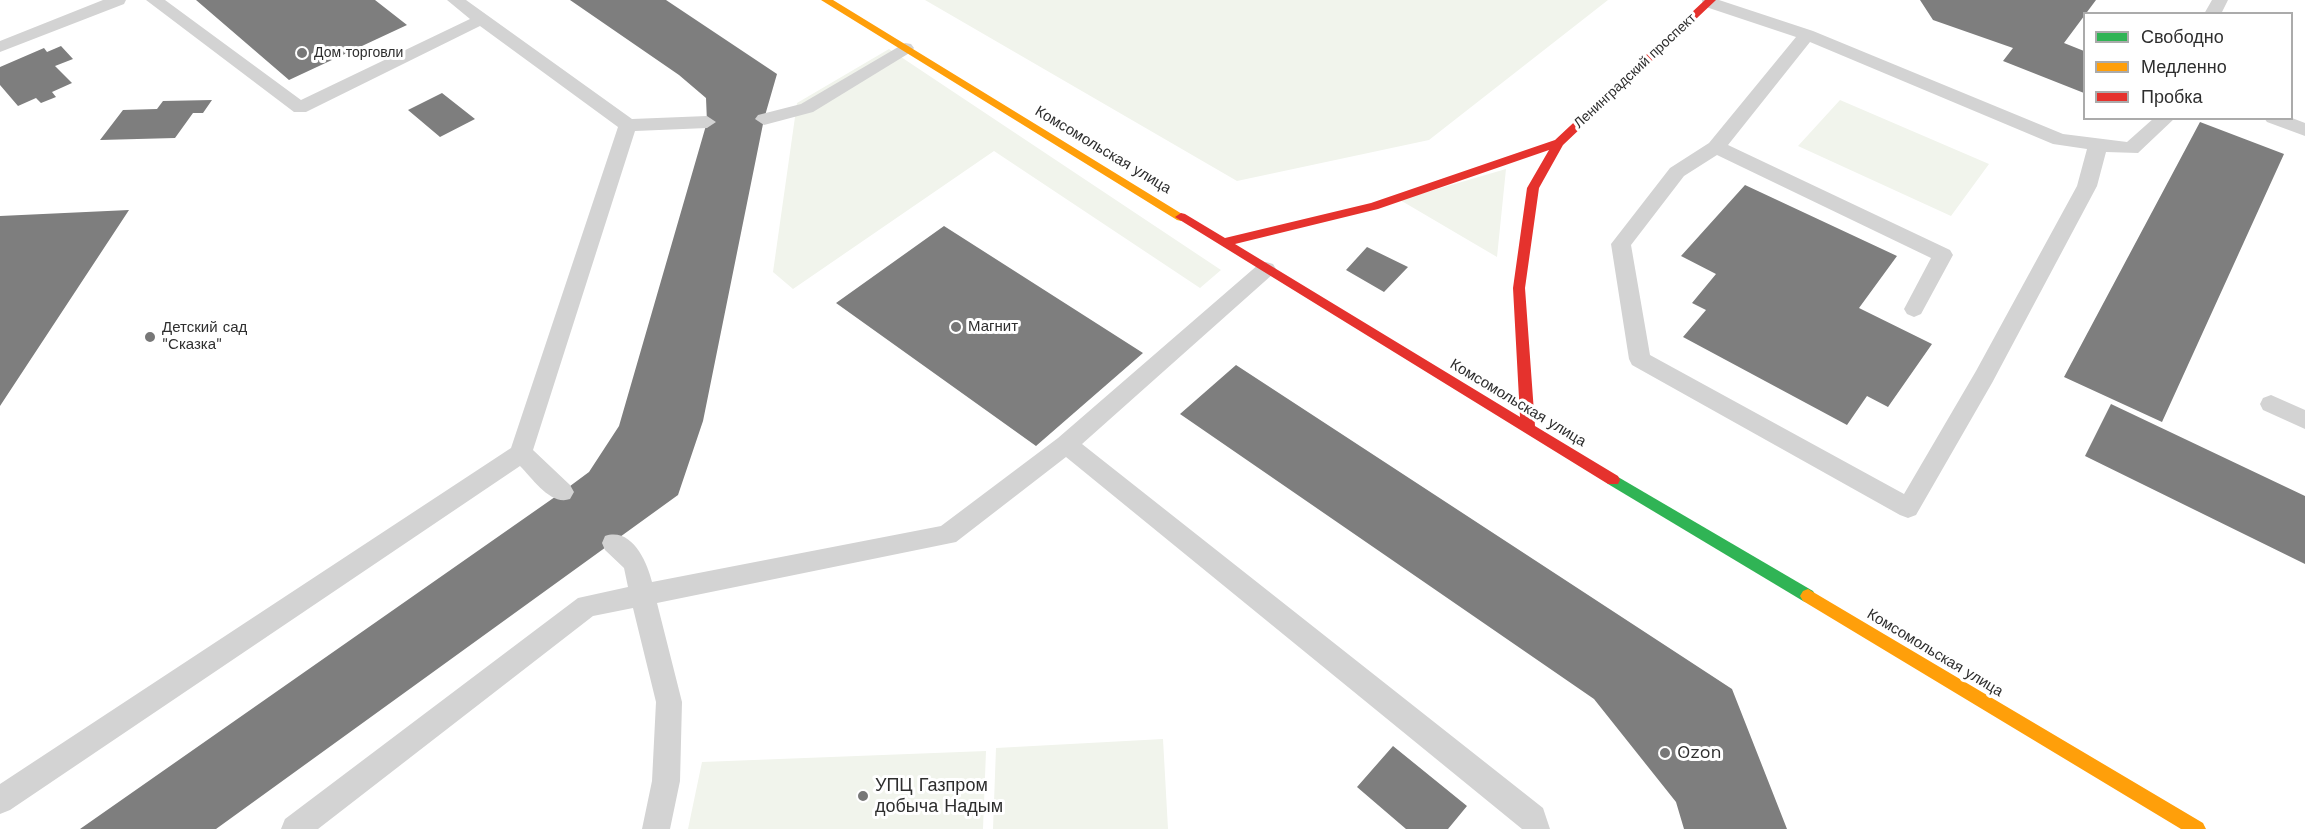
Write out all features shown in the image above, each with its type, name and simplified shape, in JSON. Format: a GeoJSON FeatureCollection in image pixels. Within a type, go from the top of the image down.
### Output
{"type":"FeatureCollection","features":[{"type":"Feature","properties":{"kind":"street","name":"Комсомольская улица"},"geometry":{"type":"LineString","coordinates":[[826,0],[1528,429],[2197,829]]}},
{"type":"Feature","properties":{"kind":"street","name":"Ленинградский проспект"},"geometry":{"type":"LineString","coordinates":[[1559,143],[1710,1]]}},
{"type":"Feature","properties":{"kind":"street"},"geometry":{"type":"LineString","coordinates":[[1224,243],[1374,206],[1559,143]]}},
{"type":"Feature","properties":{"kind":"street"},"geometry":{"type":"LineString","coordinates":[[1528,429],[1519,288],[1524,238],[1533,188],[1559,143]]}},
{"type":"Feature","properties":{"kind":"lane"},"geometry":{"type":"LineString","coordinates":[[0,47],[118,0]]}},
{"type":"Feature","properties":{"kind":"lane"},"geometry":{"type":"LineString","coordinates":[[154,0],[300,108],[482,19]]}},
{"type":"Feature","properties":{"kind":"lane"},"geometry":{"type":"LineString","coordinates":[[455,0],[628,125],[707,122]]}},
{"type":"Feature","properties":{"kind":"lane"},"geometry":{"type":"LineString","coordinates":[[1710,1],[1807,35],[2060,140],[2131,149],[2164,120]]}},
{"type":"Feature","properties":{"kind":"lane"},"geometry":{"type":"LineString","coordinates":[[1807,35],[1716,147],[1677,172],[1621,243],[1640,359],[1908,508],[1984,377],[2087,186],[2098,145]]}},
{"type":"Feature","properties":{"kind":"lane"},"geometry":{"type":"LineString","coordinates":[[764,119],[807,108],[855,81],[905,48]]}},
{"type":"Feature","properties":{"kind":"lane"},"geometry":{"type":"LineString","coordinates":[[2278,120],[2305,130]]}},
{"type":"Feature","properties":{"kind":"lane"},"geometry":{"type":"LineString","coordinates":[[0,800],[521,453],[628,125]]}},
{"type":"Feature","properties":{"kind":"lane"},"geometry":{"type":"LineString","coordinates":[[1716,147],[1943,255],[1914,309]]}},
{"type":"Feature","properties":{"kind":"lane"},"geometry":{"type":"LineString","coordinates":[[296,829],[587,606],[947,535],[1066,444],[1266,269]]}},
{"type":"Feature","properties":{"kind":"lane"},"geometry":{"type":"LineString","coordinates":[[2271,404],[2305,420]]}},
{"type":"Feature","properties":{"kind":"lane"},"geometry":{"type":"LineString","coordinates":[[1066,444],[1533,818],[1536,829]]}},
{"type":"Feature","properties":{"kind":"lane"},"geometry":{"type":"LineString","coordinates":[[521,453],[562,492]]}},
{"type":"Feature","properties":{"kind":"lane"},"geometry":{"type":"LineString","coordinates":[[614,543],[635,563],[669,702],[666,781],[656,829]]}},
{"type":"Feature","properties":{"kind":"shaded area"},"geometry":{"type":"Polygon","coordinates":[[[925,0],[1608,0],[1429,140],[1237,181],[925,0]]]}},
{"type":"Feature","properties":{"kind":"shaded area"},"geometry":{"type":"Polygon","coordinates":[[[889,49],[1221,270],[1200,288],[994,151],[793,289],[773,272],[797,103],[889,49]]]}},
{"type":"Feature","properties":{"kind":"shaded area"},"geometry":{"type":"Polygon","coordinates":[[[1840,100],[1989,164],[1951,216],[1798,146],[1840,100]]]}},
{"type":"Feature","properties":{"kind":"shaded area"},"geometry":{"type":"Polygon","coordinates":[[[1506,169],[1497,257],[1400,200],[1506,169]]]}},
{"type":"Feature","properties":{"kind":"shaded area"},"geometry":{"type":"Polygon","coordinates":[[[1163,739],[1168,829],[993,829],[996,748],[1163,739]]]}},
{"type":"Feature","properties":{"kind":"shaded area"},"geometry":{"type":"Polygon","coordinates":[[[986,751],[983,829],[688,829],[702,762],[986,751]]]}},
{"type":"Feature","properties":{"kind":"building","name":"Дом торговли"},"geometry":{"type":"Polygon","coordinates":[[[196,0],[375,0],[407,25],[289,80],[196,0]]]}},
{"type":"Feature","properties":{"kind":"building"},"geometry":{"type":"Polygon","coordinates":[[[570,0],[666,0],[777,74],[764,119],[703,421],[678,495],[216,829],[80,829],[589,472],[619,426],[707,122],[706,98],[679,75],[570,0]]]}},
{"type":"Feature","properties":{"kind":"building"},"geometry":{"type":"Polygon","coordinates":[[[1920,0],[2096,0],[2087,12],[2083,12],[2083,17],[2064,43],[2083,51],[2083,93],[2003,61],[2013,48],[1933,20],[1920,0]]]}},
{"type":"Feature","properties":{"kind":"building"},"geometry":{"type":"Polygon","coordinates":[[[61,46],[73,59],[55,66],[72,83],[52,92],[56,97],[41,103],[36,98],[18,106],[0,85],[0,67],[44,48],[47,52],[61,46]]]}},
{"type":"Feature","properties":{"kind":"building"},"geometry":{"type":"Polygon","coordinates":[[[442,93],[475,119],[440,137],[408,110],[442,93]]]}},
{"type":"Feature","properties":{"kind":"building"},"geometry":{"type":"Polygon","coordinates":[[[212,100],[203,113],[193,113],[175,138],[100,140],[123,110],[157,109],[163,101],[212,100]]]}},
{"type":"Feature","properties":{"kind":"building"},"geometry":{"type":"Polygon","coordinates":[[[2200,122],[2284,154],[2162,422],[2064,377],[2200,122]]]}},
{"type":"Feature","properties":{"kind":"building"},"geometry":{"type":"Polygon","coordinates":[[[1745,185],[1897,256],[1859,308],[1932,344],[1888,407],[1867,396],[1847,425],[1683,337],[1706,310],[1692,303],[1716,274],[1681,256],[1745,185]]]}},
{"type":"Feature","properties":{"kind":"building"},"geometry":{"type":"Polygon","coordinates":[[[129,210],[0,406],[0,216],[129,210]]]}},
{"type":"Feature","properties":{"kind":"building"},"geometry":{"type":"Polygon","coordinates":[[[944,226],[1143,353],[1036,446],[836,303],[944,226]]]}},
{"type":"Feature","properties":{"kind":"building"},"geometry":{"type":"Polygon","coordinates":[[[1367,247],[1408,267],[1384,292],[1346,270],[1367,247]]]}},
{"type":"Feature","properties":{"kind":"building"},"geometry":{"type":"Polygon","coordinates":[[[1236,365],[1732,689],[1787,829],[1684,829],[1676,802],[1594,699],[1180,414],[1236,365]]]}},
{"type":"Feature","properties":{"kind":"building"},"geometry":{"type":"Polygon","coordinates":[[[2111,404],[2305,496],[2305,564],[2085,456],[2111,404]]]}},
{"type":"Feature","properties":{"kind":"building"},"geometry":{"type":"Polygon","coordinates":[[[1393,746],[1467,806],[1448,829],[1406,829],[1357,787],[1393,746]]]}},
{"type":"Feature","properties":{"kind":"traffic: fast"},"geometry":{"type":"LineString","coordinates":[[1613,480],[1808,596]]}},
{"type":"Feature","properties":{"kind":"traffic: slow"},"geometry":{"type":"LineString","coordinates":[[826,0],[1181,217]]}},
{"type":"Feature","properties":{"kind":"traffic: slow"},"geometry":{"type":"LineString","coordinates":[[1808,596],[2197,829]]}},
{"type":"Feature","properties":{"kind":"traffic: jam"},"geometry":{"type":"LineString","coordinates":[[1528,429],[1519,288],[1533,188],[1559,143],[1711,0]]}},
{"type":"Feature","properties":{"kind":"traffic: jam"},"geometry":{"type":"LineString","coordinates":[[1224,243],[1374,206],[1559,143]]}},
{"type":"Feature","properties":{"kind":"traffic: jam"},"geometry":{"type":"LineString","coordinates":[[1181,217],[1613,480]]}},
{"type":"Feature","properties":{"kind":"place","name":"Дом торговли"},"geometry":{"type":"Point","coordinates":[302,53]}},
{"type":"Feature","properties":{"kind":"place","name":"Магнит"},"geometry":{"type":"Point","coordinates":[956,327]}},
{"type":"Feature","properties":{"kind":"place","name":"Детский сад \"Сказка\""},"geometry":{"type":"Point","coordinates":[150,337]}},
{"type":"Feature","properties":{"kind":"place","name":"Ozon"},"geometry":{"type":"Point","coordinates":[1665,753]}},
{"type":"Feature","properties":{"kind":"place","name":"УПЦ Газпром добыча Надым"},"geometry":{"type":"Point","coordinates":[863,796]}}]}
